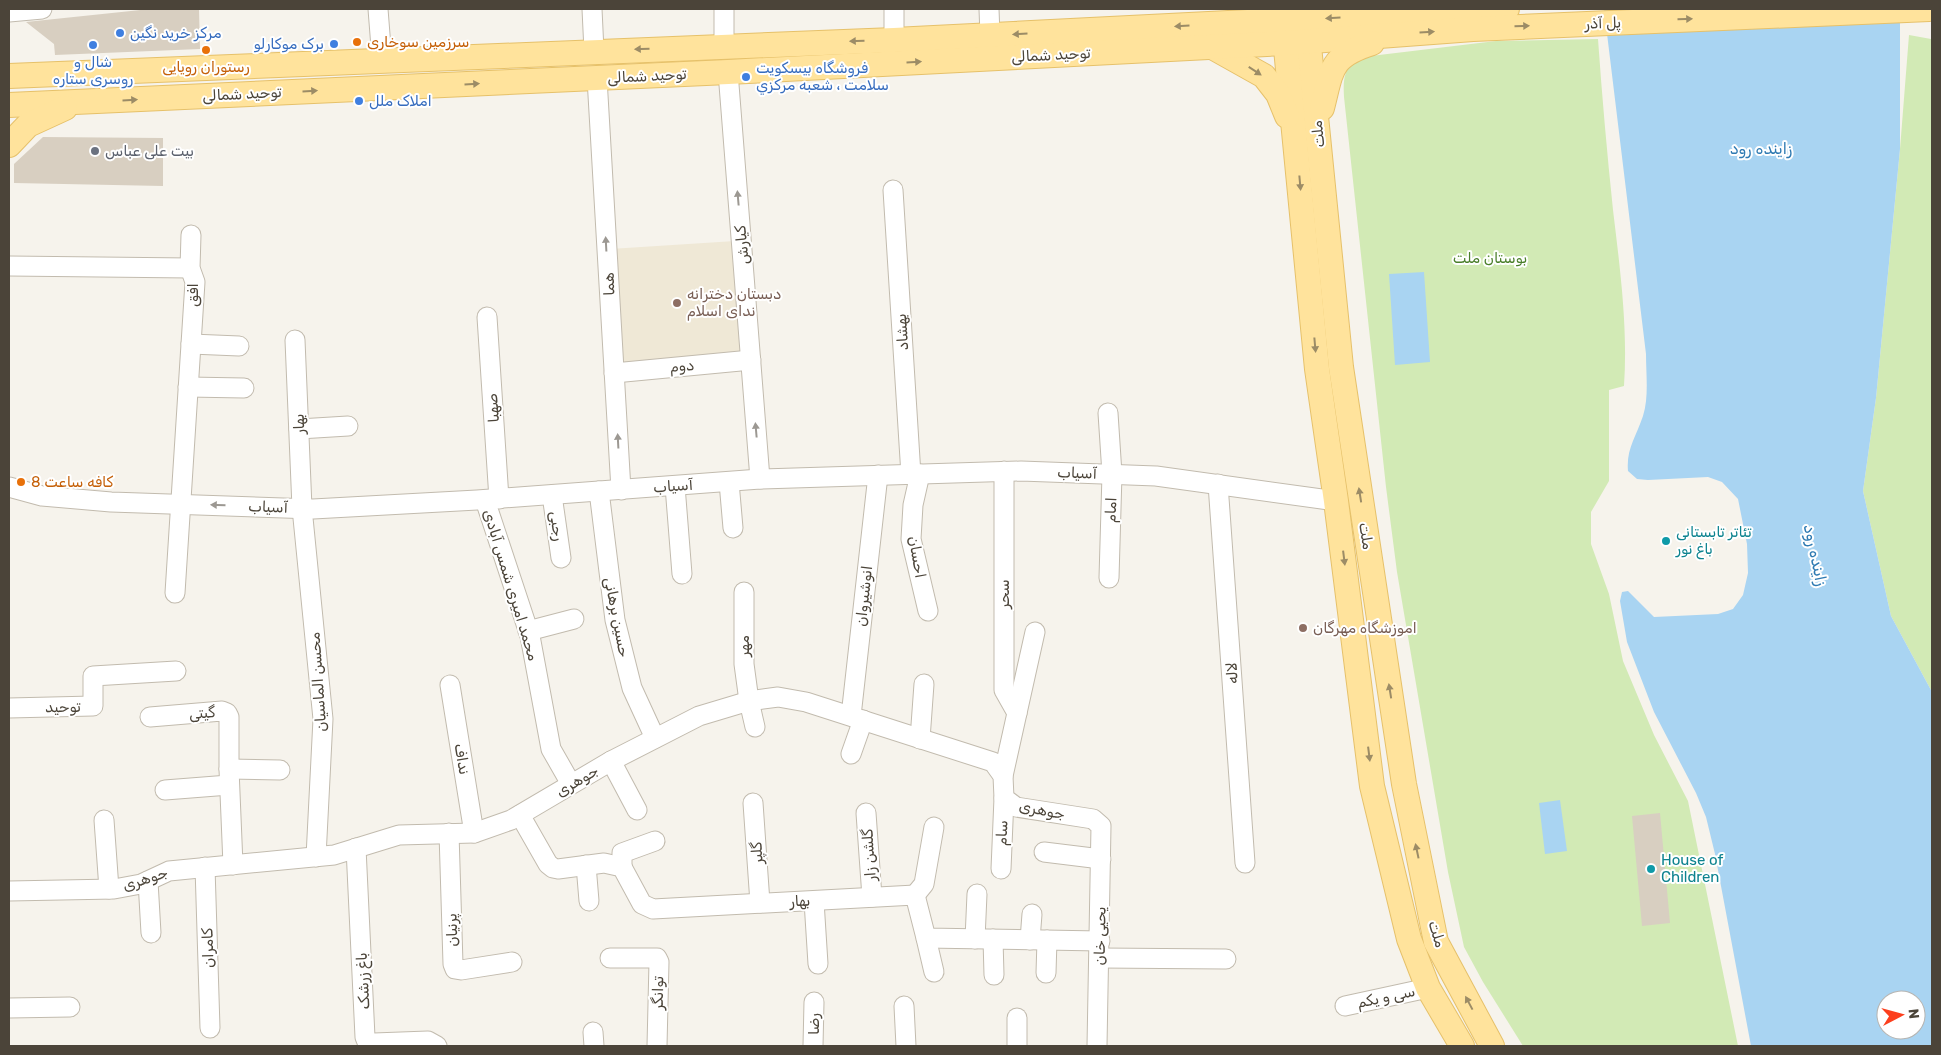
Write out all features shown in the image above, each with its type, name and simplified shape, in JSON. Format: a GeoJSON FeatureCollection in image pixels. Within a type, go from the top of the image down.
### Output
{"type":"FeatureCollection","features":[{"type":"Feature","properties":{"kind":"main road"},"geometry":{"type":"LineString","coordinates":[[1241,9],[1211,36],[1264,76],[1306,132]]}},
{"type":"Feature","properties":{"kind":"main road","name":"پل آذر"},"geometry":{"type":"LineString","coordinates":[[1307,23],[1402,34],[1467,16],[1507,9]]}},
{"type":"Feature","properties":{"kind":"main road"},"geometry":{"type":"LineString","coordinates":[[1922,9],[1932,14]]}},
{"type":"Feature","properties":{"kind":"main road","name":"پل آذر"},"geometry":{"type":"LineString","coordinates":[[1307,23],[1467,16],[1929,9]]}},
{"type":"Feature","properties":{"kind":"main road","name":"توحید شمالی"},"geometry":{"type":"LineString","coordinates":[[9,106],[728,72],[1211,36],[1283,24],[1307,23]]}},
{"type":"Feature","properties":{"kind":"main road","name":"ملت"},"geometry":{"type":"LineString","coordinates":[[1307,23],[1306,132],[1317,369],[1336,501],[1372,786],[1409,939],[1428,988],[1462,1046]]}},
{"type":"Feature","properties":{"kind":"main road","name":"ملت"},"geometry":{"type":"LineString","coordinates":[[1283,24],[1306,132],[1404,784],[1436,942],[1492,1046]]}},
{"type":"Feature","properties":{"kind":"main road"},"geometry":{"type":"LineString","coordinates":[[1306,132],[1335,64],[1345,54],[1360,47],[1402,34]]}},
{"type":"Feature","properties":{"kind":"main road","name":"توحید شمالی"},"geometry":{"type":"LineString","coordinates":[[9,76],[990,35],[1211,36]]}},
{"type":"Feature","properties":{"kind":"main road"},"geometry":{"type":"LineString","coordinates":[[679,48],[679,74]]}},
{"type":"Feature","properties":{"kind":"main road"},"geometry":{"type":"LineString","coordinates":[[9,145],[28,125],[81,102]]}},
{"type":"Feature","properties":{"kind":"street"},"geometry":{"type":"LineString","coordinates":[[9,12],[42,9]]}},
{"type":"Feature","properties":{"kind":"street"},"geometry":{"type":"LineString","coordinates":[[378,9],[382,60]]}},
{"type":"Feature","properties":{"kind":"street"},"geometry":{"type":"LineString","coordinates":[[592,9],[594,51]]}},
{"type":"Feature","properties":{"kind":"street"},"geometry":{"type":"LineString","coordinates":[[724,9],[724,46]]}},
{"type":"Feature","properties":{"kind":"street"},"geometry":{"type":"LineString","coordinates":[[894,9],[894,40]]}},
{"type":"Feature","properties":{"kind":"street"},"geometry":{"type":"LineString","coordinates":[[989,9],[990,35]]}},
{"type":"Feature","properties":{"kind":"street","name":"کیارش"},"geometry":{"type":"LineString","coordinates":[[728,72],[760,478]]}},
{"type":"Feature","properties":{"kind":"street","name":"هما"},"geometry":{"type":"LineString","coordinates":[[597,78],[621,490]]}},
{"type":"Feature","properties":{"kind":"street","name":"بهشاد"},"geometry":{"type":"LineString","coordinates":[[893,190],[916,474]]}},
{"type":"Feature","properties":{"kind":"street"},"geometry":{"type":"LineString","coordinates":[[190,268],[191,234]]}},
{"type":"Feature","properties":{"kind":"street","name":"افق"},"geometry":{"type":"LineString","coordinates":[[9,266],[190,268],[195,282],[182,504],[174,593]]}},
{"type":"Feature","properties":{"kind":"street","name":"صهبا"},"geometry":{"type":"LineString","coordinates":[[487,317],[492,499]]}},
{"type":"Feature","properties":{"kind":"street","name":"بهار"},"geometry":{"type":"LineString","coordinates":[[295,340],[302,508]]}},
{"type":"Feature","properties":{"kind":"street"},"geometry":{"type":"LineString","coordinates":[[191,344],[239,346]]}},
{"type":"Feature","properties":{"kind":"street","name":"دوم"},"geometry":{"type":"LineString","coordinates":[[614,372],[751,360]]}},
{"type":"Feature","properties":{"kind":"street"},"geometry":{"type":"LineString","coordinates":[[188,387],[244,388]]}},
{"type":"Feature","properties":{"kind":"street","name":"امام"},"geometry":{"type":"LineString","coordinates":[[1108,412],[1112,474],[1109,578]]}},
{"type":"Feature","properties":{"kind":"street"},"geometry":{"type":"LineString","coordinates":[[300,429],[348,426]]}},
{"type":"Feature","properties":{"kind":"street","name":"آسیاب"},"geometry":{"type":"LineString","coordinates":[[9,487],[42,496],[111,502],[313,509],[552,495],[760,478],[1004,472],[1156,476],[1336,501]]}},
{"type":"Feature","properties":{"kind":"street","name":"سحر"},"geometry":{"type":"LineString","coordinates":[[1004,472],[1004,690],[1017,713]]}},
{"type":"Feature","properties":{"kind":"street","name":"احسان"},"geometry":{"type":"LineString","coordinates":[[916,474],[911,539],[928,611]]}},
{"type":"Feature","properties":{"kind":"street","name":"انوشیروان"},"geometry":{"type":"LineString","coordinates":[[851,754],[857,718],[878,476]]}},
{"type":"Feature","properties":{"kind":"street"},"geometry":{"type":"LineString","coordinates":[[729,482],[733,528]]}},
{"type":"Feature","properties":{"kind":"street","name":"لاله"},"geometry":{"type":"LineString","coordinates":[[1218,484],[1245,863]]}},
{"type":"Feature","properties":{"kind":"street"},"geometry":{"type":"LineString","coordinates":[[675,486],[682,574]]}},
{"type":"Feature","properties":{"kind":"street","name":"حسین برهانی"},"geometry":{"type":"LineString","coordinates":[[599,491],[614,620],[632,688],[655,738]]}},
{"type":"Feature","properties":{"kind":"street","name":"رجبی"},"geometry":{"type":"LineString","coordinates":[[552,495],[561,558]]}},
{"type":"Feature","properties":{"kind":"street","name":"محمد امیری شمس آبادی"},"geometry":{"type":"LineString","coordinates":[[492,499],[528,631],[551,749],[571,784]]}},
{"type":"Feature","properties":{"kind":"street","name":"محسن الماسیان"},"geometry":{"type":"LineString","coordinates":[[302,508],[323,720],[316,857]]}},
{"type":"Feature","properties":{"kind":"street","name":"مهر"},"geometry":{"type":"LineString","coordinates":[[744,592],[744,664],[749,701],[756,727]]}},
{"type":"Feature","properties":{"kind":"street"},"geometry":{"type":"LineString","coordinates":[[528,631],[574,619]]}},
{"type":"Feature","properties":{"kind":"street"},"geometry":{"type":"LineString","coordinates":[[1003,776],[1035,632]]}},
{"type":"Feature","properties":{"kind":"street","name":"توحید"},"geometry":{"type":"LineString","coordinates":[[9,708],[93,706],[93,676],[176,671]]}},
{"type":"Feature","properties":{"kind":"street"},"geometry":{"type":"LineString","coordinates":[[920,739],[924,684]]}},
{"type":"Feature","properties":{"kind":"street","name":"نداف"},"geometry":{"type":"LineString","coordinates":[[450,685],[474,832]]}},
{"type":"Feature","properties":{"kind":"street","name":"جوهری"},"geometry":{"type":"LineString","coordinates":[[9,891],[109,889],[141,884],[169,871],[334,855],[400,835],[474,832],[511,820],[611,761],[699,716],[749,701],[778,697],[806,702],[993,762],[1003,776],[1004,798],[1016,807],[1093,819],[1101,826]]}},
{"type":"Feature","properties":{"kind":"street","name":"گیتی"},"geometry":{"type":"LineString","coordinates":[[150,717],[222,711],[227,713],[229,717],[229,777],[233,865]]}},
{"type":"Feature","properties":{"kind":"street"},"geometry":{"type":"LineString","coordinates":[[611,761],[637,810]]}},
{"type":"Feature","properties":{"kind":"street"},"geometry":{"type":"LineString","coordinates":[[165,790],[229,777],[280,770]]}},
{"type":"Feature","properties":{"kind":"street","name":"سام"},"geometry":{"type":"LineString","coordinates":[[1000,869],[1004,798]]}},
{"type":"Feature","properties":{"kind":"street","name":"گلپر"},"geometry":{"type":"LineString","coordinates":[[754,802],[760,903]]}},
{"type":"Feature","properties":{"kind":"street","name":"گلشن زار"},"geometry":{"type":"LineString","coordinates":[[866,813],[872,898]]}},
{"type":"Feature","properties":{"kind":"street"},"geometry":{"type":"LineString","coordinates":[[520,815],[548,864],[558,869],[604,863],[622,867],[622,853],[655,841]]}},
{"type":"Feature","properties":{"kind":"street"},"geometry":{"type":"LineString","coordinates":[[104,820],[109,889]]}},
{"type":"Feature","properties":{"kind":"street"},"geometry":{"type":"LineString","coordinates":[[934,826],[924,884],[915,895],[934,972]]}},
{"type":"Feature","properties":{"kind":"street","name":"یحیی خان"},"geometry":{"type":"LineString","coordinates":[[1097,1046],[1101,826]]}},
{"type":"Feature","properties":{"kind":"street","name":"پرنیان"},"geometry":{"type":"LineString","coordinates":[[448,833],[453,964],[455,969],[461,970],[512,962]]}},
{"type":"Feature","properties":{"kind":"street","name":"باغ زرشک"},"geometry":{"type":"LineString","coordinates":[[356,848],[366,1038],[368,1042],[374,1043],[428,1041],[437,1046]]}},
{"type":"Feature","properties":{"kind":"street"},"geometry":{"type":"LineString","coordinates":[[1044,852],[1101,859]]}},
{"type":"Feature","properties":{"kind":"street"},"geometry":{"type":"LineString","coordinates":[[586,865],[590,901]]}},
{"type":"Feature","properties":{"kind":"street","name":"کامران"},"geometry":{"type":"LineString","coordinates":[[205,867],[210,1028]]}},
{"type":"Feature","properties":{"kind":"street","name":"بهار"},"geometry":{"type":"LineString","coordinates":[[622,867],[642,904],[653,909],[915,895]]}},
{"type":"Feature","properties":{"kind":"street"},"geometry":{"type":"LineString","coordinates":[[148,881],[151,933]]}},
{"type":"Feature","properties":{"kind":"street"},"geometry":{"type":"LineString","coordinates":[[977,894],[984,939],[994,975]]}},
{"type":"Feature","properties":{"kind":"street"},"geometry":{"type":"LineString","coordinates":[[814,901],[818,964]]}},
{"type":"Feature","properties":{"kind":"street"},"geometry":{"type":"LineString","coordinates":[[1032,914],[1046,973]]}},
{"type":"Feature","properties":{"kind":"street"},"geometry":{"type":"LineString","coordinates":[[926,938],[1039,940],[1100,950],[1226,959]]}},
{"type":"Feature","properties":{"kind":"street","name":"توانگر"},"geometry":{"type":"LineString","coordinates":[[610,958],[657,958],[659,962],[657,1046]]}},
{"type":"Feature","properties":{"kind":"street","name":"سی و یکم"},"geometry":{"type":"LineString","coordinates":[[1345,1006],[1428,988]]}},
{"type":"Feature","properties":{"kind":"street","name":"رضا"},"geometry":{"type":"LineString","coordinates":[[813,1046],[814,1002]]}},
{"type":"Feature","properties":{"kind":"street"},"geometry":{"type":"LineString","coordinates":[[904,1006],[906,1046]]}},
{"type":"Feature","properties":{"kind":"street"},"geometry":{"type":"LineString","coordinates":[[9,1008],[70,1007]]}},
{"type":"Feature","properties":{"kind":"street"},"geometry":{"type":"LineString","coordinates":[[1017,1018],[1017,1046]]}},
{"type":"Feature","properties":{"kind":"shaded area","name":"دبستان دخترانه ندای اسلام"},"geometry":{"type":"Polygon","coordinates":[[[735,241],[744,357],[618,369],[610,249],[735,241]]]}},
{"type":"Feature","properties":{"kind":"green space"},"geometry":{"type":"Polygon","coordinates":[[[1909,35],[1931,39],[1932,42],[1932,692],[1891,616],[1863,491],[1876,398],[1909,35]]]}},
{"type":"Feature","properties":{"kind":"green space","name":"بوستان ملت"},"geometry":{"type":"Polygon","coordinates":[[[1598,39],[1623,298],[1625,364],[1624,386],[1609,390],[1609,481],[1591,512],[1591,544],[1609,594],[1623,661],[1654,735],[1688,801],[1738,1046],[1523,1046],[1483,982],[1464,947],[1448,872],[1397,572],[1386,487],[1344,97],[1346,72],[1354,58],[1496,41],[1598,39]]]}},
{"type":"Feature","properties":{"kind":"water","name":"زاینده رود"},"geometry":{"type":"Polygon","coordinates":[[[1604,9],[1900,9],[1900,149],[1876,398],[1863,491],[1891,616],[1932,692],[1932,1046],[1751,1046],[1715,854],[1706,817],[1696,793],[1654,712],[1627,642],[1620,601],[1622,592],[1628,591],[1654,617],[1718,614],[1733,609],[1743,595],[1748,573],[1747,544],[1738,499],[1722,482],[1708,477],[1637,479],[1628,471],[1630,449],[1643,416],[1647,393],[1646,354],[1604,9]]]}},
{"type":"Feature","properties":{"kind":"water"},"geometry":{"type":"Polygon","coordinates":[[[1424,272],[1430,362],[1395,365],[1389,274],[1424,272]]]}},
{"type":"Feature","properties":{"kind":"water"},"geometry":{"type":"Polygon","coordinates":[[[1560,800],[1567,851],[1545,854],[1539,803],[1560,800]]]}},
{"type":"Feature","properties":{"kind":"building","name":"مرکز خرید نگین"},"geometry":{"type":"Polygon","coordinates":[[[150,9],[199,9],[200,49],[55,55],[54,44],[26,22],[150,9]]]}},
{"type":"Feature","properties":{"kind":"building","name":"بیت علی عباس"},"geometry":{"type":"Polygon","coordinates":[[[43,137],[163,138],[163,186],[14,183],[14,164],[43,137]]]}},
{"type":"Feature","properties":{"kind":"building","name":"House of Children"},"geometry":{"type":"Polygon","coordinates":[[[1660,813],[1670,923],[1642,926],[1632,816],[1660,813]]]}},
{"type":"Feature","properties":{"kind":"place","name":"مرکز خرید نگین"},"geometry":{"type":"Point","coordinates":[120,33]}},
{"type":"Feature","properties":{"kind":"place","name":"سرزمین سوخاری"},"geometry":{"type":"Point","coordinates":[357,42]}},
{"type":"Feature","properties":{"kind":"place","name":"برک موکارلو"},"geometry":{"type":"Point","coordinates":[334,44]}},
{"type":"Feature","properties":{"kind":"place","name":"شال و روسری ستاره"},"geometry":{"type":"Point","coordinates":[93,45]}},
{"type":"Feature","properties":{"kind":"place","name":"رستوران رویایی"},"geometry":{"type":"Point","coordinates":[206,50]}},
{"type":"Feature","properties":{"kind":"place","name":"فروشگاه بيسكويت سلامت ، شعبه مركزي"},"geometry":{"type":"Point","coordinates":[746,77]}},
{"type":"Feature","properties":{"kind":"place","name":"املاک ملل"},"geometry":{"type":"Point","coordinates":[359,101]}},
{"type":"Feature","properties":{"kind":"place","name":"بیت علی عباس"},"geometry":{"type":"Point","coordinates":[95,151]}},
{"type":"Feature","properties":{"kind":"place","name":"دبستان دخترانه ندای اسلام"},"geometry":{"type":"Point","coordinates":[677,303]}},
{"type":"Feature","properties":{"kind":"place","name":"کافه ساعت 8"},"geometry":{"type":"Point","coordinates":[21,482]}},
{"type":"Feature","properties":{"kind":"place","name":"تئاتر تابستانی باغ نور"},"geometry":{"type":"Point","coordinates":[1666,541]}},
{"type":"Feature","properties":{"kind":"place","name":"اموزشگاه مهرگان"},"geometry":{"type":"Point","coordinates":[1303,628]}},
{"type":"Feature","properties":{"kind":"place","name":"House of Children"},"geometry":{"type":"Point","coordinates":[1651,869]}}]}
